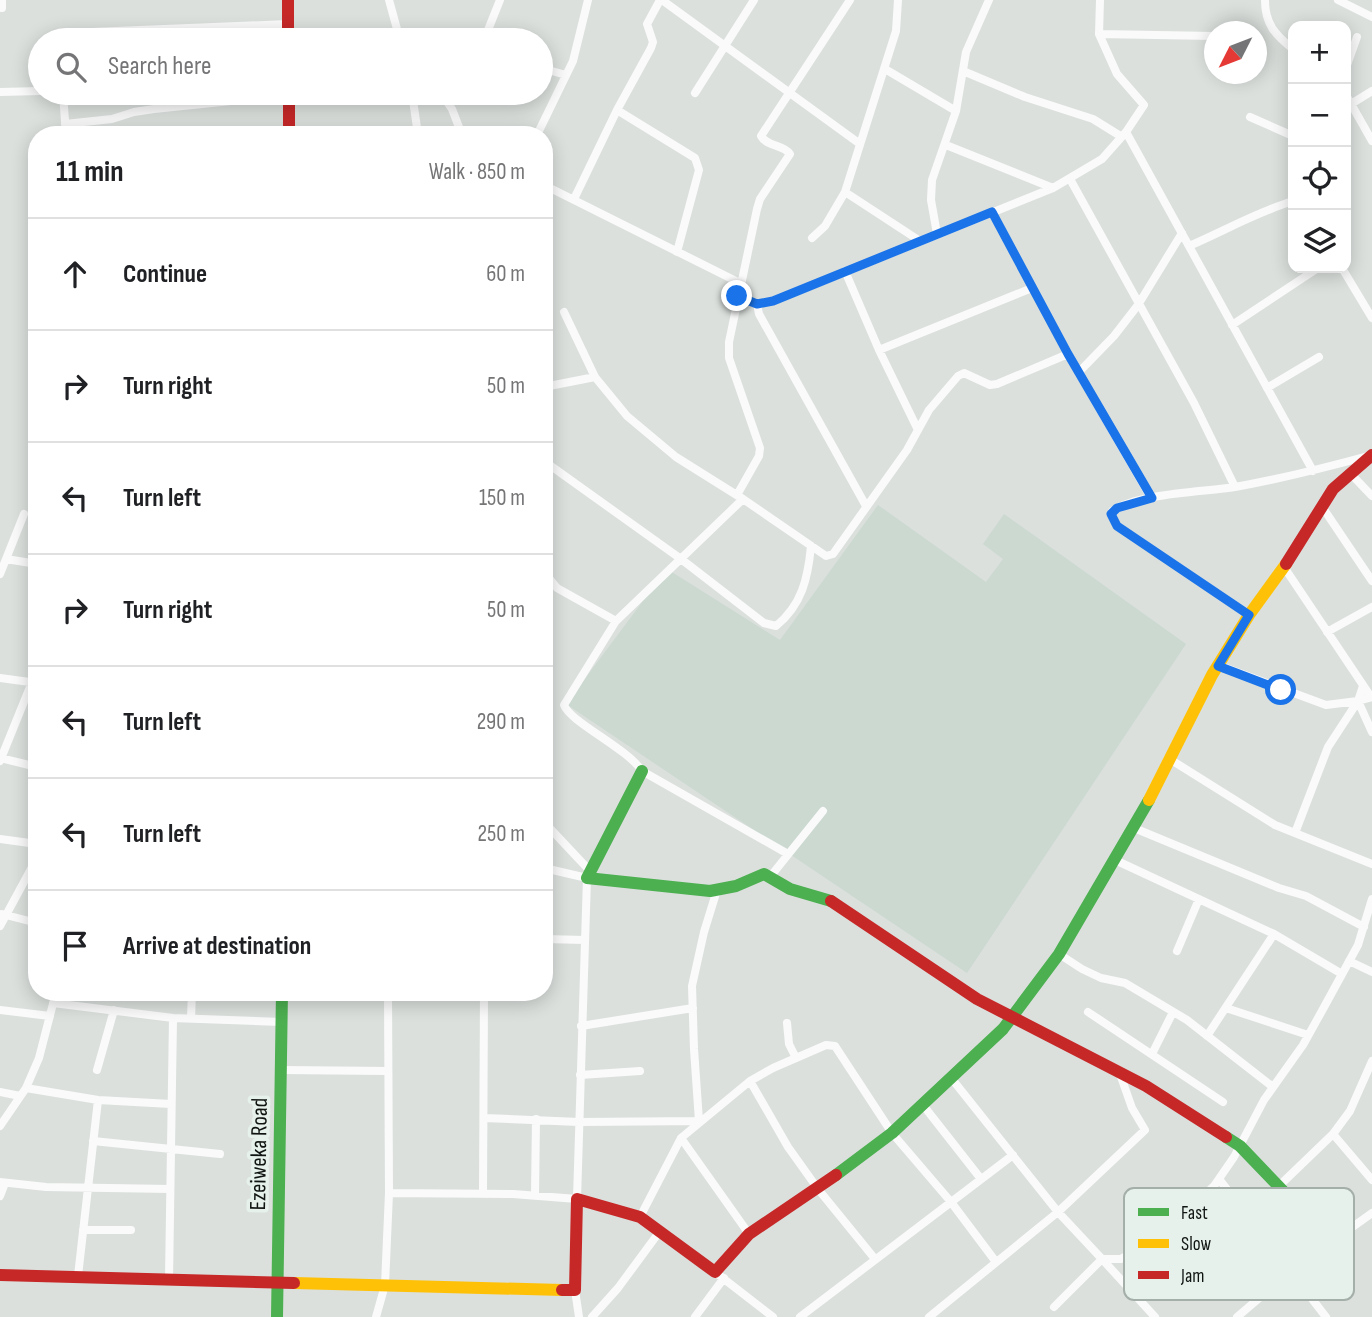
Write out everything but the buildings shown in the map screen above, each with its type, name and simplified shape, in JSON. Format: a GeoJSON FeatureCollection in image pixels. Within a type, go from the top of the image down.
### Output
{"type":"FeatureCollection","features":[{"type":"Feature","properties":{"kind":"street"},"geometry":{"type":"LineString","coordinates":[[288,0],[288,28]]}},
{"type":"Feature","properties":{"kind":"street"},"geometry":{"type":"LineString","coordinates":[[389,0],[397,28]]}},
{"type":"Feature","properties":{"kind":"street"},"geometry":{"type":"LineString","coordinates":[[489,28],[500,0]]}},
{"type":"Feature","properties":{"kind":"street"},"geometry":{"type":"LineString","coordinates":[[553,102],[573,61],[588,0]]}},
{"type":"Feature","properties":{"kind":"street"},"geometry":{"type":"LineString","coordinates":[[573,199],[651,48],[653,43],[647,24],[661,0],[860,144]]}},
{"type":"Feature","properties":{"kind":"street"},"geometry":{"type":"LineString","coordinates":[[695,93],[754,0]]}},
{"type":"Feature","properties":{"kind":"street"},"geometry":{"type":"LineString","coordinates":[[788,854],[642,771],[609,741],[567,713],[564,705],[616,621],[681,559],[740,497],[759,456],[760,448],[729,358],[729,342],[760,199],[790,154],[785,149],[765,142],[761,136],[850,0]]}},
{"type":"Feature","properties":{"kind":"street"},"geometry":{"type":"LineString","coordinates":[[812,238],[825,226],[845,192],[896,32],[898,0]]}},
{"type":"Feature","properties":{"kind":"street"},"geometry":{"type":"LineString","coordinates":[[937,234],[930,190],[956,111],[965,52],[989,0]]}},
{"type":"Feature","properties":{"kind":"street"},"geometry":{"type":"LineString","coordinates":[[737,296],[757,304],[773,301],[1054,188],[1102,159],[1144,105],[1121,79],[1099,34],[1100,0]]}},
{"type":"Feature","properties":{"kind":"street"},"geometry":{"type":"LineString","coordinates":[[1265,0],[1265,16],[1270,28],[1288,44]]}},
{"type":"Feature","properties":{"kind":"street"},"geometry":{"type":"LineString","coordinates":[[1338,0],[1372,17]]}},
{"type":"Feature","properties":{"kind":"street"},"geometry":{"type":"LineString","coordinates":[[190,28],[288,24]]}},
{"type":"Feature","properties":{"kind":"street"},"geometry":{"type":"LineString","coordinates":[[1099,34],[1204,36]]}},
{"type":"Feature","properties":{"kind":"street"},"geometry":{"type":"LineString","coordinates":[[1351,54],[1357,37]]}},
{"type":"Feature","properties":{"kind":"street"},"geometry":{"type":"LineString","coordinates":[[885,69],[956,111]]}},
{"type":"Feature","properties":{"kind":"street"},"geometry":{"type":"LineString","coordinates":[[553,71],[566,75]]}},
{"type":"Feature","properties":{"kind":"street"},"geometry":{"type":"LineString","coordinates":[[963,71],[1124,134],[1182,233],[1313,471]]}},
{"type":"Feature","properties":{"kind":"street"},"geometry":{"type":"LineString","coordinates":[[0,92],[28,91]]}},
{"type":"Feature","properties":{"kind":"street"},"geometry":{"type":"LineString","coordinates":[[1372,91],[1351,104],[1372,141]]}},
{"type":"Feature","properties":{"kind":"street"},"geometry":{"type":"LineString","coordinates":[[64,105],[65,124],[113,119],[134,111],[187,105]]}},
{"type":"Feature","properties":{"kind":"street"},"geometry":{"type":"LineString","coordinates":[[289,105],[289,126]]}},
{"type":"Feature","properties":{"kind":"street"},"geometry":{"type":"LineString","coordinates":[[414,105],[417,126]]}},
{"type":"Feature","properties":{"kind":"street"},"geometry":{"type":"LineString","coordinates":[[449,105],[459,126]]}},
{"type":"Feature","properties":{"kind":"street"},"geometry":{"type":"LineString","coordinates":[[541,126],[552,105]]}},
{"type":"Feature","properties":{"kind":"street"},"geometry":{"type":"LineString","coordinates":[[617,110],[695,158],[699,164],[677,252]]}},
{"type":"Feature","properties":{"kind":"street"},"geometry":{"type":"LineString","coordinates":[[1250,117],[1288,134]]}},
{"type":"Feature","properties":{"kind":"street"},"geometry":{"type":"LineString","coordinates":[[946,145],[1054,188]]}},
{"type":"Feature","properties":{"kind":"street"},"geometry":{"type":"LineString","coordinates":[[1070,179],[1194,403],[1235,486]]}},
{"type":"Feature","properties":{"kind":"street"},"geometry":{"type":"LineString","coordinates":[[553,189],[740,283]]}},
{"type":"Feature","properties":{"kind":"street"},"geometry":{"type":"LineString","coordinates":[[845,192],[920,241]]}},
{"type":"Feature","properties":{"kind":"street"},"geometry":{"type":"LineString","coordinates":[[1189,246],[1230,229],[1263,210],[1288,202]]}},
{"type":"Feature","properties":{"kind":"street"},"geometry":{"type":"LineString","coordinates":[[992,212],[1068,354],[1152,498]]}},
{"type":"Feature","properties":{"kind":"street"},"geometry":{"type":"LineString","coordinates":[[1079,372],[1114,336],[1138,305],[1182,233]]}},
{"type":"Feature","properties":{"kind":"street"},"geometry":{"type":"LineString","coordinates":[[845,271],[918,430]]}},
{"type":"Feature","properties":{"kind":"street"},"geometry":{"type":"LineString","coordinates":[[1232,324],[1310,273]]}},
{"type":"Feature","properties":{"kind":"street"},"geometry":{"type":"LineString","coordinates":[[1345,273],[1372,318]]}},
{"type":"Feature","properties":{"kind":"street"},"geometry":{"type":"LineString","coordinates":[[879,350],[1032,288]]}},
{"type":"Feature","properties":{"kind":"street"},"geometry":{"type":"LineString","coordinates":[[757,304],[759,314],[866,506]]}},
{"type":"Feature","properties":{"kind":"street"},"geometry":{"type":"LineString","coordinates":[[564,312],[595,377],[627,416],[666,449],[826,556],[833,554],[907,450],[929,410],[958,376],[964,373],[990,385],[998,384],[1068,354]]}},
{"type":"Feature","properties":{"kind":"street"},"geometry":{"type":"LineString","coordinates":[[1267,388],[1320,357]]}},
{"type":"Feature","properties":{"kind":"street"},"geometry":{"type":"LineString","coordinates":[[553,385],[595,377]]}},
{"type":"Feature","properties":{"kind":"street"},"geometry":{"type":"LineString","coordinates":[[1249,615],[1117,526],[1111,514],[1117,508],[1152,498],[1313,471],[1371,455]]}},
{"type":"Feature","properties":{"kind":"street"},"geometry":{"type":"LineString","coordinates":[[695,1317],[719,1275],[749,1234],[818,1189],[892,1133],[1003,1029],[1059,954],[1115,860],[1218,666],[1249,615],[1284,567],[1321,505],[1350,473],[1371,455]]}},
{"type":"Feature","properties":{"kind":"street"},"geometry":{"type":"LineString","coordinates":[[553,467],[681,559],[764,623],[776,626],[786,618],[802,594],[809,570],[811,547]]}},
{"type":"Feature","properties":{"kind":"street"},"geometry":{"type":"LineString","coordinates":[[1350,473],[1372,496]]}},
{"type":"Feature","properties":{"kind":"street"},"geometry":{"type":"LineString","coordinates":[[1321,505],[1372,580]]}},
{"type":"Feature","properties":{"kind":"street"},"geometry":{"type":"LineString","coordinates":[[0,574],[24,513]]}},
{"type":"Feature","properties":{"kind":"street"},"geometry":{"type":"LineString","coordinates":[[6,559],[28,563]]}},
{"type":"Feature","properties":{"kind":"street"},"geometry":{"type":"LineString","coordinates":[[1218,666],[1326,705],[1371,697],[1284,567]]}},
{"type":"Feature","properties":{"kind":"street"},"geometry":{"type":"LineString","coordinates":[[553,583],[557,588],[616,621]]}},
{"type":"Feature","properties":{"kind":"street"},"geometry":{"type":"LineString","coordinates":[[1327,632],[1372,607]]}},
{"type":"Feature","properties":{"kind":"street"},"geometry":{"type":"LineString","coordinates":[[0,678],[28,682]]}},
{"type":"Feature","properties":{"kind":"street"},"geometry":{"type":"LineString","coordinates":[[1296,833],[1328,747],[1358,701],[1363,686]]}},
{"type":"Feature","properties":{"kind":"street"},"geometry":{"type":"LineString","coordinates":[[28,696],[0,759],[28,765]]}},
{"type":"Feature","properties":{"kind":"street"},"geometry":{"type":"LineString","coordinates":[[1358,701],[1372,732]]}},
{"type":"Feature","properties":{"kind":"street"},"geometry":{"type":"LineString","coordinates":[[1168,758],[1275,825],[1372,864]]}},
{"type":"Feature","properties":{"kind":"street"},"geometry":{"type":"LineString","coordinates":[[579,1317],[575,1290],[577,1199],[584,940],[589,875],[642,771]]}},
{"type":"Feature","properties":{"kind":"street"},"geometry":{"type":"LineString","coordinates":[[770,877],[823,811]]}},
{"type":"Feature","properties":{"kind":"street"},"geometry":{"type":"LineString","coordinates":[[1134,828],[1267,883],[1306,896],[1364,927]]}},
{"type":"Feature","properties":{"kind":"street"},"geometry":{"type":"LineString","coordinates":[[553,833],[589,875]]}},
{"type":"Feature","properties":{"kind":"street"},"geometry":{"type":"LineString","coordinates":[[0,839],[28,843]]}},
{"type":"Feature","properties":{"kind":"street"},"geometry":{"type":"LineString","coordinates":[[1115,860],[1274,934],[1342,974]]}},
{"type":"Feature","properties":{"kind":"street"},"geometry":{"type":"LineString","coordinates":[[553,869],[710,891],[736,886],[764,874],[790,889],[828,899],[967,993],[1146,1086],[1240,1146],[1279,1186],[1333,1134],[1350,1111],[1372,1062]]}},
{"type":"Feature","properties":{"kind":"street"},"geometry":{"type":"LineString","coordinates":[[0,926],[3,915],[28,873]]}},
{"type":"Feature","properties":{"kind":"street"},"geometry":{"type":"LineString","coordinates":[[699,1121],[692,986],[717,890]]}},
{"type":"Feature","properties":{"kind":"street"},"geometry":{"type":"LineString","coordinates":[[1177,951],[1199,899]]}},
{"type":"Feature","properties":{"kind":"street"},"geometry":{"type":"LineString","coordinates":[[1210,1188],[1219,1179],[1273,1087],[1308,1035],[1358,945],[1372,899]]}},
{"type":"Feature","properties":{"kind":"street"},"geometry":{"type":"LineString","coordinates":[[3,915],[28,921]]}},
{"type":"Feature","properties":{"kind":"street"},"geometry":{"type":"LineString","coordinates":[[1207,1035],[1274,934]]}},
{"type":"Feature","properties":{"kind":"street"},"geometry":{"type":"LineString","coordinates":[[553,939],[584,940]]}},
{"type":"Feature","properties":{"kind":"street"},"geometry":{"type":"LineString","coordinates":[[1059,954],[1101,978],[1125,983],[1174,1012],[1273,1087]]}},
{"type":"Feature","properties":{"kind":"street"},"geometry":{"type":"LineString","coordinates":[[1349,961],[1372,972]]}},
{"type":"Feature","properties":{"kind":"street"},"geometry":{"type":"LineString","coordinates":[[191,1001],[191,1018]]}},
{"type":"Feature","properties":{"kind":"street","name":"Ezeiweka Road"},"geometry":{"type":"LineString","coordinates":[[278,1317],[282,1001]]}},
{"type":"Feature","properties":{"kind":"street"},"geometry":{"type":"LineString","coordinates":[[376,1317],[385,1285],[390,1193],[388,1001]]}},
{"type":"Feature","properties":{"kind":"street"},"geometry":{"type":"LineString","coordinates":[[483,1194],[484,1001]]}},
{"type":"Feature","properties":{"kind":"street"},"geometry":{"type":"LineString","coordinates":[[0,1126],[23,1092],[39,1058],[53,1003],[173,1018],[281,1022]]}},
{"type":"Feature","properties":{"kind":"street"},"geometry":{"type":"LineString","coordinates":[[581,1026],[693,1008]]}},
{"type":"Feature","properties":{"kind":"street"},"geometry":{"type":"LineString","coordinates":[[1226,1008],[1308,1035]]}},
{"type":"Feature","properties":{"kind":"street"},"geometry":{"type":"LineString","coordinates":[[0,1010],[50,1016]]}},
{"type":"Feature","properties":{"kind":"street"},"geometry":{"type":"LineString","coordinates":[[97,1070],[114,1010]]}},
{"type":"Feature","properties":{"kind":"street"},"geometry":{"type":"LineString","coordinates":[[1088,1012],[1223,1101]]}},
{"type":"Feature","properties":{"kind":"street"},"geometry":{"type":"LineString","coordinates":[[1152,1054],[1174,1012]]}},
{"type":"Feature","properties":{"kind":"street"},"geometry":{"type":"LineString","coordinates":[[169,1279],[173,1018]]}},
{"type":"Feature","properties":{"kind":"street"},"geometry":{"type":"LineString","coordinates":[[787,1023],[789,1044],[796,1058]]}},
{"type":"Feature","properties":{"kind":"street"},"geometry":{"type":"LineString","coordinates":[[640,1217],[681,1139],[699,1121],[750,1081],[827,1045],[835,1046],[892,1133],[951,1202],[996,1262]]}},
{"type":"Feature","properties":{"kind":"street"},"geometry":{"type":"LineString","coordinates":[[281,1070],[388,1071]]}},
{"type":"Feature","properties":{"kind":"street"},"geometry":{"type":"LineString","coordinates":[[580,1075],[640,1071]]}},
{"type":"Feature","properties":{"kind":"street"},"geometry":{"type":"LineString","coordinates":[[929,1317],[1058,1212],[1145,1130],[1132,1108],[1120,1074]]}},
{"type":"Feature","properties":{"kind":"street"},"geometry":{"type":"LineString","coordinates":[[952,1079],[1058,1212],[1124,1284]]}},
{"type":"Feature","properties":{"kind":"street"},"geometry":{"type":"LineString","coordinates":[[750,1081],[788,1147],[875,1259]]}},
{"type":"Feature","properties":{"kind":"street"},"geometry":{"type":"LineString","coordinates":[[0,1092],[171,1104]]}},
{"type":"Feature","properties":{"kind":"street"},"geometry":{"type":"LineString","coordinates":[[78,1276],[98,1100]]}},
{"type":"Feature","properties":{"kind":"street"},"geometry":{"type":"LineString","coordinates":[[923,1105],[981,1179]]}},
{"type":"Feature","properties":{"kind":"street"},"geometry":{"type":"LineString","coordinates":[[484,1118],[579,1122],[699,1121]]}},
{"type":"Feature","properties":{"kind":"street"},"geometry":{"type":"LineString","coordinates":[[536,1119],[536,1195]]}},
{"type":"Feature","properties":{"kind":"street"},"geometry":{"type":"LineString","coordinates":[[1333,1134],[1372,1180]]}},
{"type":"Feature","properties":{"kind":"street"},"geometry":{"type":"LineString","coordinates":[[681,1139],[749,1234]]}},
{"type":"Feature","properties":{"kind":"street"},"geometry":{"type":"LineString","coordinates":[[93,1141],[220,1154]]}},
{"type":"Feature","properties":{"kind":"street"},"geometry":{"type":"LineString","coordinates":[[800,1317],[1013,1155]]}},
{"type":"Feature","properties":{"kind":"street"},"geometry":{"type":"LineString","coordinates":[[1219,1179],[1226,1188]]}},
{"type":"Feature","properties":{"kind":"street"},"geometry":{"type":"LineString","coordinates":[[0,1195],[2,1183],[170,1189]]}},
{"type":"Feature","properties":{"kind":"street"},"geometry":{"type":"LineString","coordinates":[[390,1193],[536,1195],[577,1199],[623,1210],[640,1217],[660,1231],[773,1317]]}},
{"type":"Feature","properties":{"kind":"street"},"geometry":{"type":"LineString","coordinates":[[1354,1227],[1372,1213]]}},
{"type":"Feature","properties":{"kind":"street"},"geometry":{"type":"LineString","coordinates":[[83,1230],[131,1230]]}},
{"type":"Feature","properties":{"kind":"street"},"geometry":{"type":"LineString","coordinates":[[592,1317],[618,1288],[660,1231]]}},
{"type":"Feature","properties":{"kind":"street"},"geometry":{"type":"LineString","coordinates":[[1054,1307],[1101,1259],[1124,1257]]}},
{"type":"Feature","properties":{"kind":"street"},"geometry":{"type":"LineString","coordinates":[[0,1275],[575,1290]]}},
{"type":"Feature","properties":{"kind":"street"},"geometry":{"type":"LineString","coordinates":[[1139,1300],[1155,1317]]}},
{"type":"Feature","properties":{"kind":"street"},"geometry":{"type":"LineString","coordinates":[[1237,1317],[1257,1300]]}},
{"type":"Feature","properties":{"kind":"street"},"geometry":{"type":"LineString","coordinates":[[1313,1300],[1326,1317]]}},
{"type":"Feature","properties":{"kind":"shaded area"},"geometry":{"type":"Polygon","coordinates":[[[878,505],[986,582],[1003,559],[983,544],[1004,514],[1186,644],[967,973],[566,704],[667,569],[780,640],[878,505]]]}},
{"type":"Feature","properties":{"kind":"traffic: fast"},"geometry":{"type":"LineString","coordinates":[[642,771],[587,878],[710,891],[736,886],[764,874],[790,889],[831,901]]}},
{"type":"Feature","properties":{"kind":"traffic: fast"},"geometry":{"type":"LineString","coordinates":[[836,1175],[892,1133],[1003,1029],[1059,954],[1149,800]]}},
{"type":"Feature","properties":{"kind":"traffic: fast"},"geometry":{"type":"LineString","coordinates":[[277,1317],[282,1001]]}},
{"type":"Feature","properties":{"kind":"traffic: fast"},"geometry":{"type":"LineString","coordinates":[[1226,1137],[1240,1146],[1280,1188]]}},
{"type":"Feature","properties":{"kind":"traffic: slow"},"geometry":{"type":"LineString","coordinates":[[1149,800],[1212,675],[1249,615],[1286,564]]}},
{"type":"Feature","properties":{"kind":"traffic: slow"},"geometry":{"type":"LineString","coordinates":[[294,1283],[562,1290]]}},
{"type":"Feature","properties":{"kind":"traffic: jam"},"geometry":{"type":"LineString","coordinates":[[288,0],[288,28]]}},
{"type":"Feature","properties":{"kind":"traffic: jam"},"geometry":{"type":"LineString","coordinates":[[289,105],[289,126]]}},
{"type":"Feature","properties":{"kind":"traffic: jam"},"geometry":{"type":"LineString","coordinates":[[1286,564],[1333,489],[1372,455]]}},
{"type":"Feature","properties":{"kind":"traffic: jam"},"geometry":{"type":"LineString","coordinates":[[831,901],[977,999],[1146,1086],[1226,1137]]}},
{"type":"Feature","properties":{"kind":"traffic: jam"},"geometry":{"type":"LineString","coordinates":[[562,1290],[575,1290],[577,1199],[640,1217],[715,1272],[749,1234],[836,1175]]}},
{"type":"Feature","properties":{"kind":"traffic: jam"},"geometry":{"type":"LineString","coordinates":[[0,1275],[294,1283]]}},
{"type":"Feature","properties":{"kind":"route"},"geometry":{"type":"LineString","coordinates":[[737,296],[757,304],[773,301],[992,212],[1068,354],[1152,498],[1117,508],[1111,514],[1113,520],[1117,526],[1249,615],[1218,666],[1281,690]]}}]}
